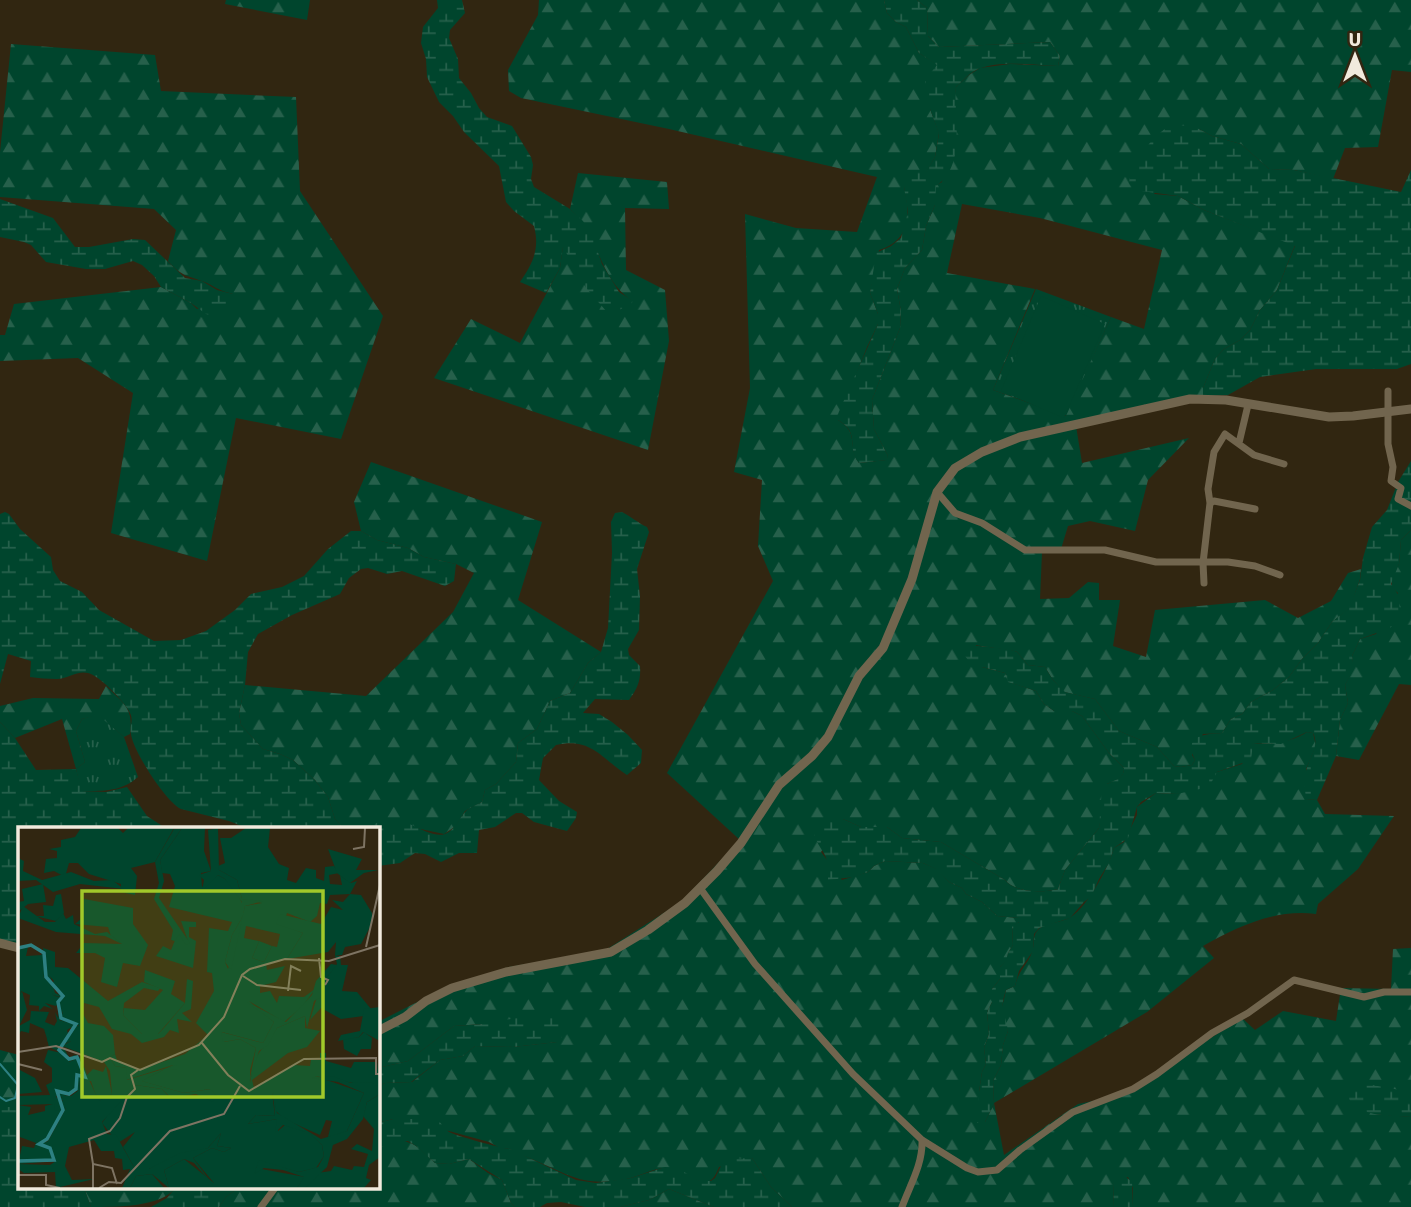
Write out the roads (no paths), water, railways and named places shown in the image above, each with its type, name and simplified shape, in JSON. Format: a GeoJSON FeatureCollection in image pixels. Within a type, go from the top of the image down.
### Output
{"type":"FeatureCollection","features":[{"type":"Feature","properties":{"kind":"street"},"geometry":{"type":"LineString","coordinates":[[1388,391],[1388,444],[1393,467],[1391,481],[1401,488],[1398,499],[1411,506]]}},
{"type":"Feature","properties":{"kind":"street"},"geometry":{"type":"LineString","coordinates":[[380,1030],[452,988],[506,972],[611,952],[648,930],[700,888],[741,843],[779,785],[812,756],[828,737],[859,676],[883,648],[912,579],[937,492],[956,468],[982,452],[1020,437],[1189,399],[1226,400],[1329,417],[1411,409]]}},
{"type":"Feature","properties":{"kind":"street"},"geometry":{"type":"LineString","coordinates":[[1239,443],[1248,405]]}},
{"type":"Feature","properties":{"kind":"street"},"geometry":{"type":"LineString","coordinates":[[1204,583],[1203,563],[1210,503],[1208,489],[1214,452],[1225,435],[1254,454],[1284,464]]}},
{"type":"Feature","properties":{"kind":"street"},"geometry":{"type":"LineString","coordinates":[[937,492],[955,513],[982,523],[1025,550],[1105,550],[1156,562],[1243,564],[1280,575]]}},
{"type":"Feature","properties":{"kind":"street"},"geometry":{"type":"LineString","coordinates":[[1210,503],[1214,501],[1255,509]]}},
{"type":"Feature","properties":{"kind":"street"},"geometry":{"type":"LineString","coordinates":[[700,888],[755,964],[853,1074],[922,1140],[978,1172],[997,1170],[1073,1112],[1133,1089],[1294,980],[1364,996],[1384,992],[1411,992]]}},
{"type":"Feature","properties":{"kind":"street"},"geometry":{"type":"LineString","coordinates":[[0,943],[18,948]]}},
{"type":"Feature","properties":{"kind":"street"},"geometry":{"type":"LineString","coordinates":[[902,1207],[915,1177],[922,1140]]}},
{"type":"Feature","properties":{"kind":"street"},"geometry":{"type":"LineString","coordinates":[[261,1207],[274,1190]]}},
{"type":"Feature","properties":{"kind":"waterway"},"geometry":{"type":"LineString","coordinates":[[0,1064],[18,1085],[15,1098],[6,1101],[0,1097]]}}]}
